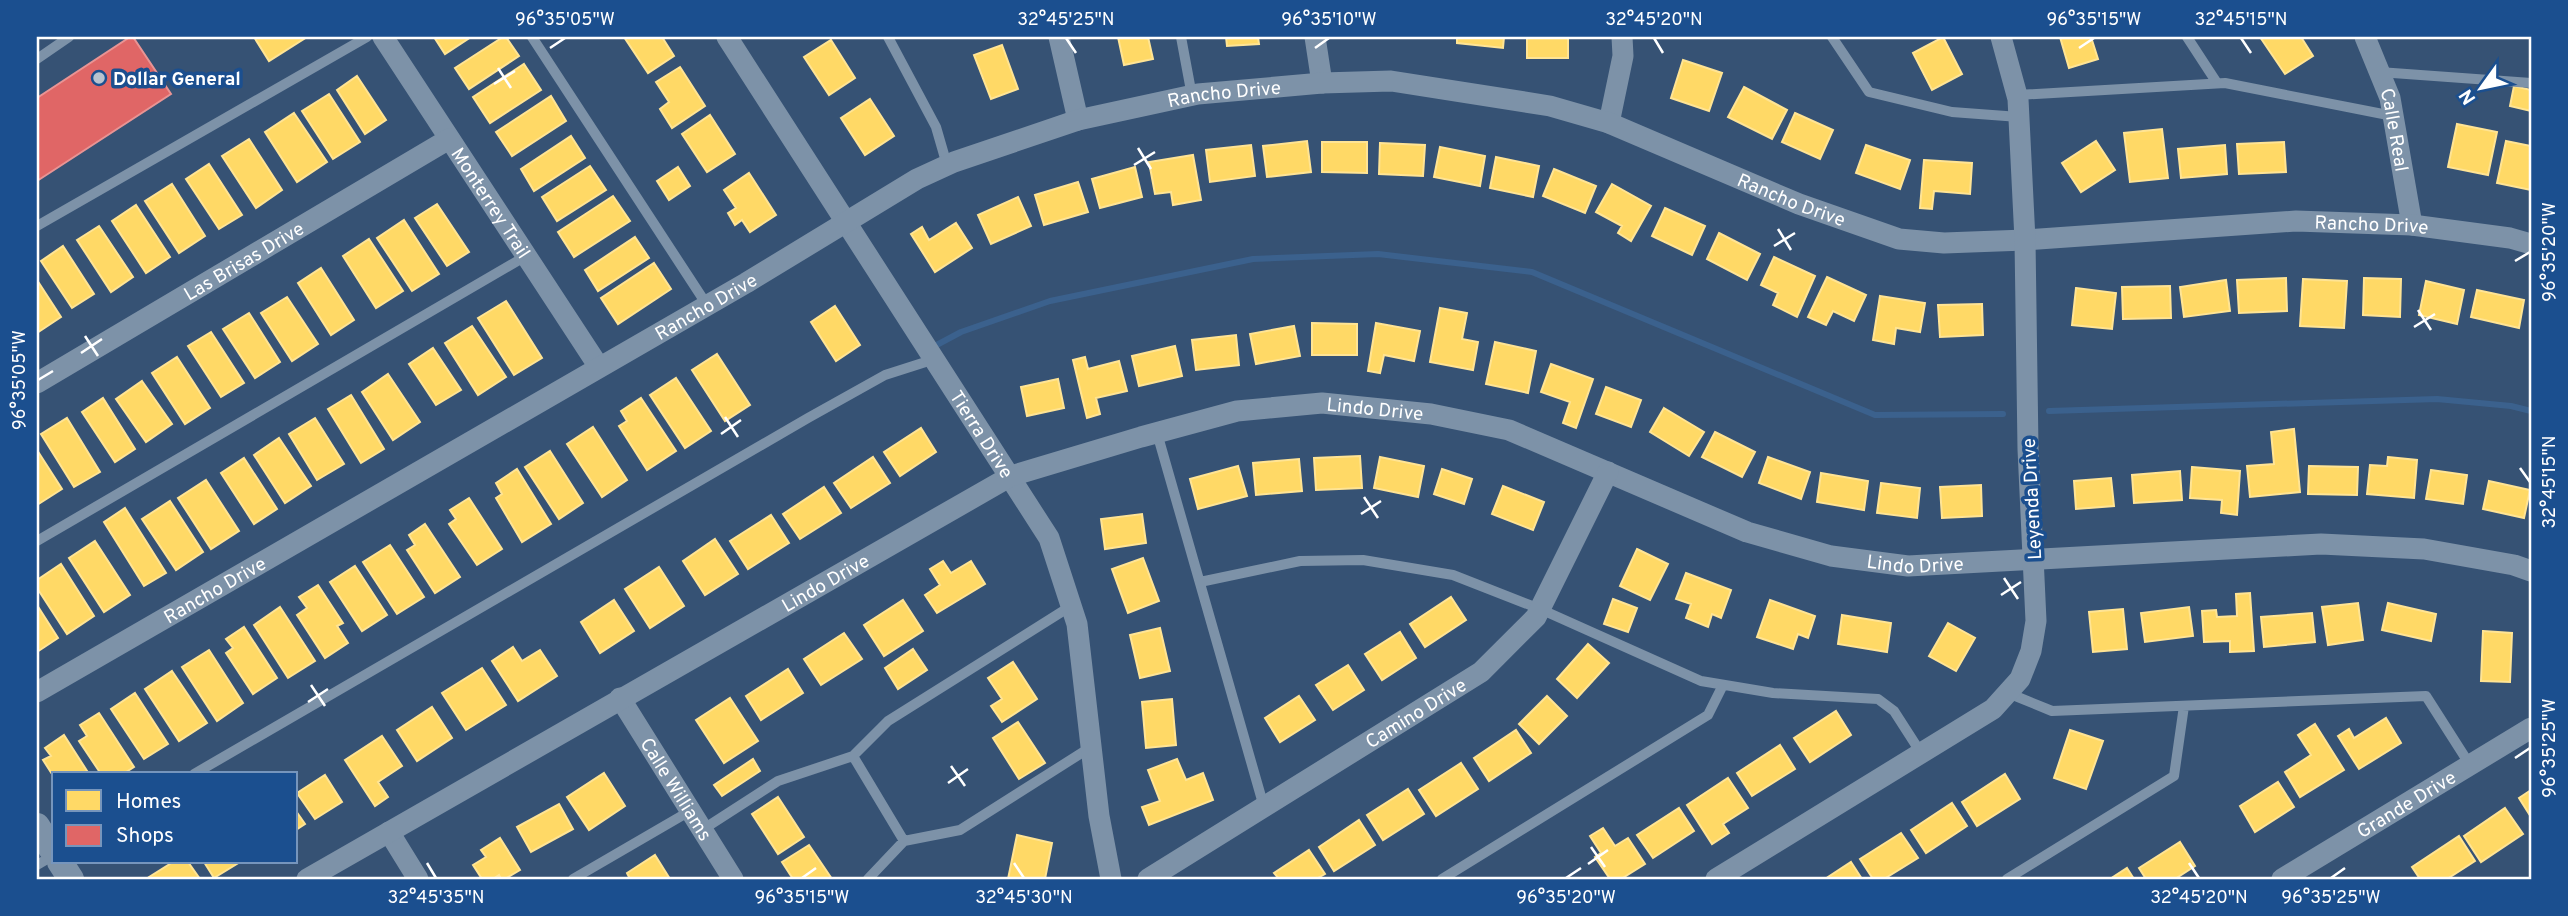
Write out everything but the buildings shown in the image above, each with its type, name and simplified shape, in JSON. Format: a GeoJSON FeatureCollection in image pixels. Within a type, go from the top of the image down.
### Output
{"type":"FeatureCollection","features":[{"type":"Feature","properties":{"kind":"street","name":"Monterrey Trail"},"geometry":{"type":"LineString","coordinates":[[383,37],[599,367]]}},
{"type":"Feature","properties":{"kind":"street","name":"Tierra Drive"},"geometry":{"type":"LineString","coordinates":[[727,37],[1049,538],[1077,624],[1099,816],[1111,879]]}},
{"type":"Feature","properties":{"kind":"street"},"geometry":{"type":"LineString","coordinates":[[1059,37],[1078,120]]}},
{"type":"Feature","properties":{"kind":"street"},"geometry":{"type":"LineString","coordinates":[[1315,37],[1322,83]]}},
{"type":"Feature","properties":{"kind":"street"},"geometry":{"type":"LineString","coordinates":[[1609,124],[1623,56],[1622,37]]}},
{"type":"Feature","properties":{"kind":"street","name":"Leyenda Drive"},"geometry":{"type":"LineString","coordinates":[[1716,879],[1993,709],[2020,679],[2031,651],[2036,621],[2028,449],[2025,240],[2019,117],[2017,95],[2001,37]]}},
{"type":"Feature","properties":{"kind":"street","name":"Calle Real"},"geometry":{"type":"LineString","coordinates":[[2365,37],[2390,98],[2412,225]]}},
{"type":"Feature","properties":{"kind":"street","name":"Rancho Drive"},"geometry":{"type":"LineString","coordinates":[[37,692],[707,305],[917,179],[947,165],[1078,120],[1192,96],[1322,83],[1391,81],[1550,106],[1609,124],[1799,204],[1899,239],[1944,243],[2025,240],[2297,221],[2412,225],[2510,238],[2531,244]]}},
{"type":"Feature","properties":{"kind":"street","name":"Las Brisas Drive"},"geometry":{"type":"LineString","coordinates":[[37,383],[450,139]]}},
{"type":"Feature","properties":{"kind":"street","name":"Lindo Drive"},"geometry":{"type":"LineString","coordinates":[[307,879],[1011,476],[1237,411],[1322,403],[1431,414],[1509,430],[1747,532],[1831,556],[1908,566],[2321,544],[2424,549],[2514,565],[2531,571]]}},
{"type":"Feature","properties":{"kind":"street","name":"Camino Drive"},"geometry":{"type":"LineString","coordinates":[[1148,879],[1481,672],[1536,617],[1608,472]]}},
{"type":"Feature","properties":{"kind":"street","name":"Calle Williams"},"geometry":{"type":"LineString","coordinates":[[620,698],[733,879]]}},
{"type":"Feature","properties":{"kind":"street","name":"Grande Drive"},"geometry":{"type":"LineString","coordinates":[[2282,879],[2531,728]]}},
{"type":"Feature","properties":{"kind":"street"},"geometry":{"type":"LineString","coordinates":[[37,826],[52,851]]}},
{"type":"Feature","properties":{"kind":"street"},"geometry":{"type":"LineString","coordinates":[[389,832],[418,879]]}},
{"type":"Feature","properties":{"kind":"street"},"geometry":{"type":"LineString","coordinates":[[61,864],[71,879]]}},
{"type":"Feature","properties":{"kind":"lane"},"geometry":{"type":"LineString","coordinates":[[37,59],[69,37]]}},
{"type":"Feature","properties":{"kind":"lane"},"geometry":{"type":"LineString","coordinates":[[37,226],[367,37]]}},
{"type":"Feature","properties":{"kind":"lane"},"geometry":{"type":"LineString","coordinates":[[532,37],[707,305]]}},
{"type":"Feature","properties":{"kind":"lane"},"geometry":{"type":"LineString","coordinates":[[888,37],[936,127],[947,165]]}},
{"type":"Feature","properties":{"kind":"lane"},"geometry":{"type":"LineString","coordinates":[[1181,37],[1192,96]]}},
{"type":"Feature","properties":{"kind":"lane"},"geometry":{"type":"LineString","coordinates":[[1832,37],[1869,92],[1952,113],[2019,117]]}},
{"type":"Feature","properties":{"kind":"lane"},"geometry":{"type":"LineString","coordinates":[[2187,37],[2217,83]]}},
{"type":"Feature","properties":{"kind":"lane"},"geometry":{"type":"LineString","coordinates":[[2379,72],[2531,83]]}},
{"type":"Feature","properties":{"kind":"lane"},"geometry":{"type":"LineString","coordinates":[[2017,95],[2225,83],[2393,116]]}},
{"type":"Feature","properties":{"kind":"lane"},"geometry":{"type":"LineString","coordinates":[[37,541],[526,256]]}},
{"type":"Feature","properties":{"kind":"lane"},"geometry":{"type":"LineString","coordinates":[[197,772],[808,418],[885,375],[935,359]]}},
{"type":"Feature","properties":{"kind":"lane"},"geometry":{"type":"LineString","coordinates":[[1157,433],[1264,807]]}},
{"type":"Feature","properties":{"kind":"lane"},"geometry":{"type":"LineString","coordinates":[[1200,582],[1300,561],[1363,560],[1453,575],[1540,609],[1701,681],[1773,693],[1878,699],[1895,712],[1921,753]]}},
{"type":"Feature","properties":{"kind":"lane"},"geometry":{"type":"LineString","coordinates":[[702,830],[778,781],[853,755],[888,721],[1072,606]]}},
{"type":"Feature","properties":{"kind":"lane"},"geometry":{"type":"LineString","coordinates":[[1443,879],[1708,715],[1723,685]]}},
{"type":"Feature","properties":{"kind":"lane"},"geometry":{"type":"LineString","coordinates":[[2008,693],[2052,711],[2426,696],[2470,765]]}},
{"type":"Feature","properties":{"kind":"lane"},"geometry":{"type":"LineString","coordinates":[[2007,879],[2174,776],[2184,706]]}},
{"type":"Feature","properties":{"kind":"lane"},"geometry":{"type":"LineString","coordinates":[[868,879],[904,841],[960,830],[1091,747]]}},
{"type":"Feature","properties":{"kind":"lane"},"geometry":{"type":"LineString","coordinates":[[853,755],[904,841]]}},
{"type":"Feature","properties":{"kind":"lane"},"geometry":{"type":"LineString","coordinates":[[574,879],[691,811]]}},
{"type":"Feature","properties":{"kind":"lane"},"geometry":{"type":"LineString","coordinates":[[37,865],[52,855]]}},
{"type":"Feature","properties":{"kind":"waterway"},"geometry":{"type":"LineString","coordinates":[[931,348],[961,332],[1050,301],[1253,259],[1378,254],[1532,272],[1875,415],[2003,414]]}},
{"type":"Feature","properties":{"kind":"waterway"},"geometry":{"type":"LineString","coordinates":[[2049,411],[2437,399],[2511,406],[2531,411]]}},
{"type":"Feature","properties":{"kind":"place","name":"Dollar General"},"geometry":{"type":"Point","coordinates":[99,78]}}]}
